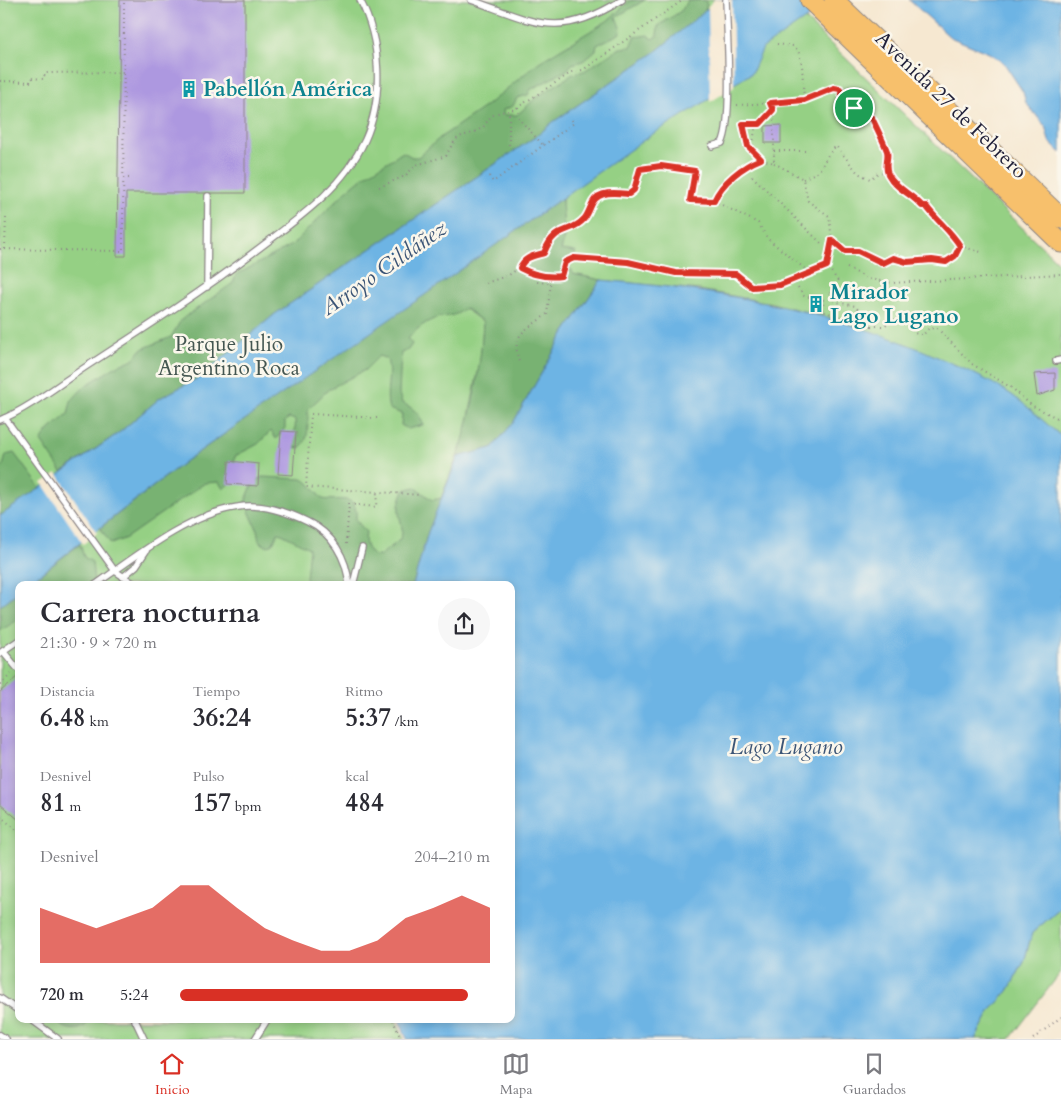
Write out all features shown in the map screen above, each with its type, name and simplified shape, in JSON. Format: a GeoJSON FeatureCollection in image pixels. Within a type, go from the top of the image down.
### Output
{"type":"FeatureCollection","features":[{"type":"Feature","properties":{"kind":"main road","name":"Avenida 27 de Febrero"},"geometry":{"type":"LineString","coordinates":[[810,0],[843,21],[1061,218]]}},
{"type":"Feature","properties":{"kind":"main road","name":"Avenida 27 de Febrero"},"geometry":{"type":"LineString","coordinates":[[834,0],[843,21],[1061,243]]}},
{"type":"Feature","properties":{"kind":"lane"},"geometry":{"type":"LineString","coordinates":[[130,581],[115,571],[33,456],[3,419],[207,287],[316,205],[344,175],[366,139],[374,109],[377,77],[375,41],[360,0]]}},
{"type":"Feature","properties":{"kind":"lane"},"geometry":{"type":"LineString","coordinates":[[471,0],[528,20],[555,26],[579,22],[602,12],[622,0]]}},
{"type":"Feature","properties":{"kind":"lane"},"geometry":{"type":"LineString","coordinates":[[712,146],[722,143],[726,136],[726,0]]}},
{"type":"Feature","properties":{"kind":"lane"},"geometry":{"type":"LineString","coordinates":[[207,287],[208,196]]}},
{"type":"Feature","properties":{"kind":"lane"},"geometry":{"type":"LineString","coordinates":[[101,581],[147,550],[210,513],[240,506],[282,511],[322,528],[339,549],[349,581]]}},
{"type":"Feature","properties":{"kind":"lane"},"geometry":{"type":"LineString","coordinates":[[354,581],[362,548]]}},
{"type":"Feature","properties":{"kind":"lane"},"geometry":{"type":"LineString","coordinates":[[123,577],[136,566],[147,550]]}},
{"type":"Feature","properties":{"kind":"lane"},"geometry":{"type":"LineString","coordinates":[[15,643],[2,652],[15,666]]}},
{"type":"Feature","properties":{"kind":"lane"},"geometry":{"type":"LineString","coordinates":[[0,998],[15,1008]]}},
{"type":"Feature","properties":{"kind":"lane"},"geometry":{"type":"LineString","coordinates":[[36,1023],[58,1039]]}},
{"type":"Feature","properties":{"kind":"lane"},"geometry":{"type":"LineString","coordinates":[[136,1023],[144,1039]]}},
{"type":"Feature","properties":{"kind":"lane"},"geometry":{"type":"LineString","coordinates":[[255,1039],[265,1023]]}},
{"type":"Feature","properties":{"kind":"lane"},"geometry":{"type":"LineString","coordinates":[[0,1035],[6,1039]]}},
{"type":"Feature","properties":{"kind":"path"},"geometry":{"type":"LineString","coordinates":[[0,249],[123,251],[124,0]]}},
{"type":"Feature","properties":{"kind":"path"},"geometry":{"type":"LineString","coordinates":[[379,187],[405,176],[416,165],[446,156],[458,136],[483,127],[488,119],[496,113],[509,112],[572,72],[583,70],[683,0]]}},
{"type":"Feature","properties":{"kind":"path"},"geometry":{"type":"LineString","coordinates":[[777,44],[792,46],[798,50],[802,64],[804,100]]}},
{"type":"Feature","properties":{"kind":"path"},"geometry":{"type":"LineString","coordinates":[[0,81],[30,82],[31,78],[44,79],[45,73],[124,72]]}},
{"type":"Feature","properties":{"kind":"path"},"geometry":{"type":"LineString","coordinates":[[727,101],[734,105],[804,100],[834,88],[840,89],[846,104],[854,108],[857,116],[872,118],[888,153],[886,165],[888,172],[905,193],[917,199],[922,206],[926,206],[940,225],[952,233],[960,246],[981,252]]}},
{"type":"Feature","properties":{"kind":"path"},"geometry":{"type":"LineString","coordinates":[[770,103],[773,110],[774,164]]}},
{"type":"Feature","properties":{"kind":"path"},"geometry":{"type":"LineString","coordinates":[[518,107],[519,118],[543,145]]}},
{"type":"Feature","properties":{"kind":"path"},"geometry":{"type":"LineString","coordinates":[[773,110],[760,124],[743,124],[748,146],[761,159],[803,179],[808,201],[829,216],[832,240],[827,266],[838,281],[824,300],[822,311],[872,326],[884,326],[900,317],[906,319],[914,333],[923,335],[929,328],[938,329],[972,364],[1012,388],[1031,406],[1061,420]]}},
{"type":"Feature","properties":{"kind":"path"},"geometry":{"type":"LineString","coordinates":[[509,112],[509,145]]}},
{"type":"Feature","properties":{"kind":"path"},"geometry":{"type":"LineString","coordinates":[[489,176],[492,182],[574,123],[570,118]]}},
{"type":"Feature","properties":{"kind":"path"},"geometry":{"type":"LineString","coordinates":[[752,150],[756,123]]}},
{"type":"Feature","properties":{"kind":"path"},"geometry":{"type":"LineString","coordinates":[[803,179],[819,171],[828,154],[836,146],[858,173],[870,179],[878,173],[888,172]]}},
{"type":"Feature","properties":{"kind":"path"},"geometry":{"type":"LineString","coordinates":[[774,151],[807,151]]}},
{"type":"Feature","properties":{"kind":"path"},"geometry":{"type":"LineString","coordinates":[[714,201],[718,190],[726,182],[738,175],[746,165],[761,159]]}},
{"type":"Feature","properties":{"kind":"path"},"geometry":{"type":"LineString","coordinates":[[486,282],[508,275],[520,268],[522,262],[529,257],[544,253],[548,243],[556,234],[584,220],[595,199],[610,193],[629,194],[634,190],[640,169],[661,166],[695,171],[690,200],[714,201],[758,224],[768,239],[810,273]]}},
{"type":"Feature","properties":{"kind":"path"},"geometry":{"type":"LineString","coordinates":[[752,176],[822,244]]}},
{"type":"Feature","properties":{"kind":"path"},"geometry":{"type":"LineString","coordinates":[[123,178],[133,178]]}},
{"type":"Feature","properties":{"kind":"path"},"geometry":{"type":"LineString","coordinates":[[5,249],[6,215]]}},
{"type":"Feature","properties":{"kind":"path"},"geometry":{"type":"LineString","coordinates":[[832,240],[845,251],[858,251],[883,263],[893,258],[907,262],[932,260],[946,262],[955,256],[960,246]]}},
{"type":"Feature","properties":{"kind":"path"},"geometry":{"type":"LineString","coordinates":[[520,268],[537,275],[561,276],[565,262],[574,258],[628,262],[676,273],[736,274],[752,287],[780,285],[827,266]]}},
{"type":"Feature","properties":{"kind":"path"},"geometry":{"type":"LineString","coordinates":[[848,268],[869,280],[892,283],[1061,274]]}},
{"type":"Feature","properties":{"kind":"path"},"geometry":{"type":"LineString","coordinates":[[519,361],[515,348],[518,338],[527,328],[547,314],[550,302],[551,284],[537,282],[537,275]]}},
{"type":"Feature","properties":{"kind":"path"},"geometry":{"type":"LineString","coordinates":[[793,280],[804,296],[824,300]]}},
{"type":"Feature","properties":{"kind":"path"},"geometry":{"type":"LineString","coordinates":[[830,294],[833,301],[855,306],[872,326]]}},
{"type":"Feature","properties":{"kind":"path"},"geometry":{"type":"LineString","coordinates":[[377,418],[311,414],[306,487],[422,495]]}},
{"type":"Feature","properties":{"kind":"path"},"geometry":{"type":"LineString","coordinates":[[362,548],[346,548],[349,504],[376,507],[377,491]]}},
{"type":"Feature","properties":{"kind":"path"},"geometry":{"type":"LineString","coordinates":[[0,685],[15,670]]}},
{"type":"Feature","properties":{"kind":"path"},"geometry":{"type":"LineString","coordinates":[[0,816],[15,829]]}},
{"type":"Feature","properties":{"kind":"path"},"geometry":{"type":"LineString","coordinates":[[1033,1039],[1061,1017]]}},
{"type":"Feature","properties":{"kind":"path"},"geometry":{"type":"LineString","coordinates":[[394,1023],[401,1039]]}},
{"type":"Feature","properties":{"kind":"green space","name":"Parque Julio Argentino Roca"},"geometry":{"type":"Polygon","coordinates":[[[0,0],[774,0],[805,19],[1061,265],[1061,436],[1012,395],[956,365],[839,320],[772,303],[699,290],[601,280],[573,274],[560,250],[565,238],[562,221],[562,199],[460,305],[483,322],[481,357],[465,436],[428,532],[414,581],[15,581],[15,1023],[397,1023],[404,1039],[0,1039],[0,0]]]}},
{"type":"Feature","properties":{"kind":"green space"},"geometry":{"type":"Polygon","coordinates":[[[631,0],[645,0],[616,17],[621,30],[619,34],[597,45],[596,50],[583,61],[572,64],[567,70],[530,90],[528,95],[517,98],[513,106],[503,110],[504,115],[517,115],[537,97],[573,74],[584,71],[620,48],[631,47],[635,37],[648,35],[652,39],[657,36],[658,26],[681,11],[688,1],[705,0],[707,5],[704,13],[654,53],[553,122],[538,135],[275,314],[200,377],[160,398],[120,432],[62,472],[41,441],[49,430],[68,414],[71,401],[85,386],[115,367],[133,359],[142,349],[171,337],[181,320],[233,283],[236,275],[292,245],[345,192],[363,177],[403,152],[412,157],[418,157],[441,137],[486,106],[539,62],[607,21],[631,0]]]}},
{"type":"Feature","properties":{"kind":"green space"},"geometry":{"type":"Polygon","coordinates":[[[562,198],[564,231],[561,250],[576,252],[569,266],[573,274],[601,280],[565,332],[513,423],[492,448],[458,457],[475,390],[483,322],[465,308],[458,313],[434,319],[423,325],[408,339],[412,344],[408,350],[401,353],[399,394],[402,403],[416,411],[423,425],[408,429],[401,425],[402,414],[389,409],[387,397],[389,378],[387,359],[379,356],[365,370],[329,389],[308,409],[307,436],[303,445],[299,448],[292,447],[295,420],[289,418],[285,421],[285,428],[276,439],[271,431],[258,444],[235,456],[233,480],[223,489],[219,482],[205,483],[126,538],[111,544],[100,528],[187,460],[562,198]]]}},
{"type":"Feature","properties":{"kind":"green space"},"geometry":{"type":"Polygon","coordinates":[[[14,453],[40,488],[0,516],[0,467],[3,466],[6,455],[14,453]]]}},
{"type":"Feature","properties":{"kind":"green space"},"geometry":{"type":"Polygon","coordinates":[[[262,477],[302,479],[309,483],[322,499],[347,500],[351,502],[356,511],[356,520],[366,532],[366,546],[374,556],[381,556],[401,537],[402,528],[399,507],[404,490],[415,487],[432,500],[442,498],[428,532],[414,581],[307,581],[309,548],[278,533],[272,545],[266,546],[259,541],[257,529],[245,502],[253,483],[262,477]]]}},
{"type":"Feature","properties":{"kind":"green space"},"geometry":{"type":"Polygon","coordinates":[[[80,544],[84,557],[92,562],[94,581],[31,581],[80,544]]]}},
{"type":"Feature","properties":{"kind":"green space"},"geometry":{"type":"Polygon","coordinates":[[[15,594],[15,622],[0,631],[0,606],[15,594]]]}},
{"type":"Feature","properties":{"kind":"green space"},"geometry":{"type":"Polygon","coordinates":[[[1061,908],[1061,972],[1010,1039],[975,1039],[991,1010],[1008,991],[1024,962],[1032,933],[1061,908]]]}},
{"type":"Feature","properties":{"kind":"green space"},"geometry":{"type":"Polygon","coordinates":[[[88,1023],[78,1029],[68,1029],[59,1024],[88,1023]]]}},
{"type":"Feature","properties":{"kind":"water","name":"Arroyo Cildáñez"},"geometry":{"type":"Polygon","coordinates":[[[718,0],[833,0],[763,48],[752,73],[651,135],[187,460],[31,581],[15,581],[15,594],[0,606],[0,516],[120,432],[160,398],[200,377],[275,314],[538,135],[553,122],[654,53],[718,0]]]}},
{"type":"Feature","properties":{"kind":"water"},"geometry":{"type":"Polygon","coordinates":[[[909,0],[1061,0],[1061,153],[1049,141],[1045,126],[1026,103],[1023,92],[1004,63],[989,53],[950,37],[909,0]]]}},
{"type":"Feature","properties":{"kind":"water","name":"Lago Lugano"},"geometry":{"type":"Polygon","coordinates":[[[601,280],[685,289],[765,303],[805,312],[884,336],[969,371],[1012,395],[1061,436],[1061,908],[1032,933],[1024,962],[1008,991],[991,1010],[975,1039],[407,1039],[400,1023],[515,1023],[515,581],[414,581],[428,532],[458,457],[492,448],[513,423],[565,332],[601,280]]]}},
{"type":"Feature","properties":{"kind":"pier"},"geometry":{"type":"Polygon","coordinates":[[[714,0],[732,0],[734,87],[710,102],[708,6],[714,0]]]}},
{"type":"Feature","properties":{"kind":"pier"},"geometry":{"type":"Polygon","coordinates":[[[57,473],[97,533],[83,544],[42,483],[57,473]]]}},
{"type":"Feature","properties":{"kind":"building","name":"Pabellón América"},"geometry":{"type":"Polygon","coordinates":[[[120,0],[245,0],[245,193],[126,193],[126,256],[117,256],[120,0]]]}},
{"type":"Feature","properties":{"kind":"building"},"geometry":{"type":"Polygon","coordinates":[[[781,125],[781,143],[765,143],[765,126],[781,125]]]}},
{"type":"Feature","properties":{"kind":"building"},"geometry":{"type":"Polygon","coordinates":[[[1055,373],[1055,390],[1037,396],[1034,374],[1055,373]]]}},
{"type":"Feature","properties":{"kind":"building"},"geometry":{"type":"Polygon","coordinates":[[[281,431],[296,432],[293,475],[278,474],[281,431]]]}},
{"type":"Feature","properties":{"kind":"building"},"geometry":{"type":"Polygon","coordinates":[[[229,461],[259,464],[258,486],[227,484],[229,461]]]}},
{"type":"Feature","properties":{"kind":"building"},"geometry":{"type":"Polygon","coordinates":[[[15,679],[15,817],[0,804],[0,692],[15,679]]]}},
{"type":"Feature","properties":{"kind":"place","name":"Pabellón América"},"geometry":{"type":"Point","coordinates":[189,89]}},
{"type":"Feature","properties":{"kind":"place","name":"Mirador Lago Lugano"},"geometry":{"type":"Point","coordinates":[816,304]}},
{"type":"Feature","properties":{"kind":"route"},"geometry":{"type":"LineString","coordinates":[[834,88],[840,89],[846,104],[854,108],[857,116],[872,118],[888,153],[886,165],[894,182],[905,193],[917,199],[922,206],[926,206],[940,225],[952,233],[960,246],[955,256],[946,262],[932,260],[907,262],[893,258],[883,263],[871,259],[858,251],[845,251],[832,240],[827,266],[780,285],[752,287],[736,274],[676,273],[628,262],[574,258],[565,262],[561,276],[532,275],[520,268],[522,262],[529,257],[544,253],[548,243],[556,234],[584,220],[595,199],[610,193],[629,194],[634,190],[640,169],[661,166],[695,171],[690,200],[714,201],[718,190],[726,182],[738,175],[746,165],[761,159],[748,146],[743,124],[760,124],[767,114],[773,110],[770,103],[804,100],[834,88]]}}]}
